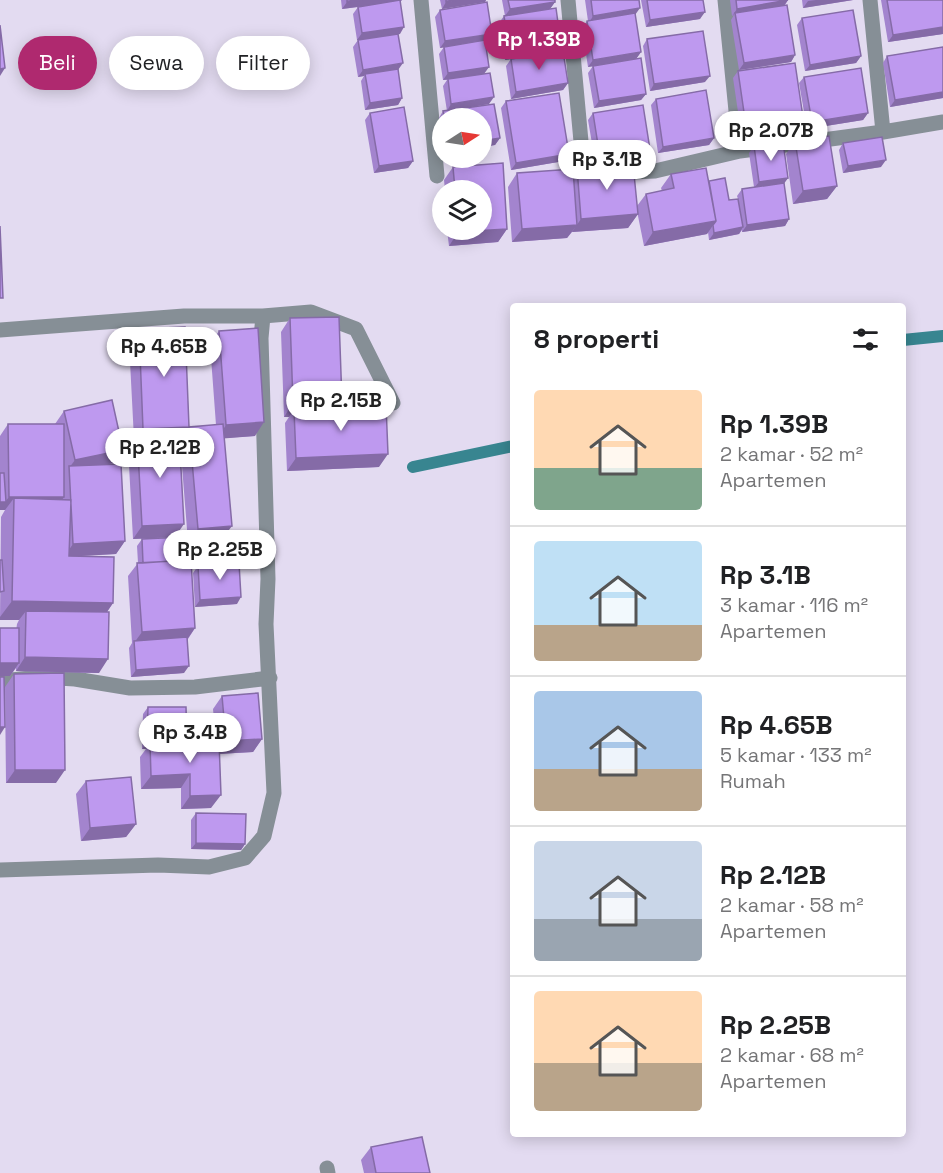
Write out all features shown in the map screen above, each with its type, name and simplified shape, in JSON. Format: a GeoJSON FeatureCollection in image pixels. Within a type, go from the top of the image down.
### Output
{"type":"FeatureCollection","features":[{"type":"Feature","properties":{"kind":"street"},"geometry":{"type":"LineString","coordinates":[[421,0],[437,176]]}},
{"type":"Feature","properties":{"kind":"street"},"geometry":{"type":"LineString","coordinates":[[568,0],[584,174],[655,171],[740,151],[943,122]]}},
{"type":"Feature","properties":{"kind":"street"},"geometry":{"type":"LineString","coordinates":[[724,0],[740,151]]}},
{"type":"Feature","properties":{"kind":"street"},"geometry":{"type":"LineString","coordinates":[[870,0],[883,132]]}},
{"type":"Feature","properties":{"kind":"street"},"geometry":{"type":"LineString","coordinates":[[0,330],[184,316],[263,316],[311,312],[356,329],[393,403]]}},
{"type":"Feature","properties":{"kind":"street"},"geometry":{"type":"LineString","coordinates":[[0,870],[209,867],[245,858],[264,836],[274,793],[266,624],[268,579],[261,338],[263,316]]}},
{"type":"Feature","properties":{"kind":"street"},"geometry":{"type":"LineString","coordinates":[[0,681],[41,677],[75,679],[130,688],[195,687],[270,678]]}},
{"type":"Feature","properties":{"kind":"building"},"geometry":{"type":"Polygon","coordinates":[[[400,0],[404,27],[362,33],[358,7],[400,0]]]}},
{"type":"Feature","properties":{"kind":"building"},"geometry":{"type":"Polygon","coordinates":[[[508,0],[555,0],[555,2],[510,9],[508,0]]]}},
{"type":"Feature","properties":{"kind":"building"},"geometry":{"type":"Polygon","coordinates":[[[591,0],[639,0],[640,8],[593,16],[591,0]]]}},
{"type":"Feature","properties":{"kind":"building"},"geometry":{"type":"Polygon","coordinates":[[[647,0],[703,0],[705,12],[650,20],[647,0]]]}},
{"type":"Feature","properties":{"kind":"building"},"geometry":{"type":"Polygon","coordinates":[[[736,0],[788,0],[737,9],[736,0]]]}},
{"type":"Feature","properties":{"kind":"building"},"geometry":{"type":"Polygon","coordinates":[[[887,0],[943,0],[943,27],[893,35],[887,0]]]}},
{"type":"Feature","properties":{"kind":"building"},"geometry":{"type":"Polygon","coordinates":[[[487,2],[492,34],[445,41],[440,10],[487,2]]]}},
{"type":"Feature","properties":{"kind":"building"},"geometry":{"type":"Polygon","coordinates":[[[787,5],[795,55],[744,63],[735,13],[787,5]]]}},
{"type":"Feature","properties":{"kind":"building"},"geometry":{"type":"Polygon","coordinates":[[[556,8],[561,45],[510,53],[504,16],[556,8]]]}},
{"type":"Feature","properties":{"kind":"building"},"geometry":{"type":"Polygon","coordinates":[[[853,10],[861,56],[810,65],[802,18],[853,10]]]}},
{"type":"Feature","properties":{"kind":"building"},"geometry":{"type":"Polygon","coordinates":[[[635,13],[641,52],[593,60],[587,21],[635,13]]]}},
{"type":"Feature","properties":{"kind":"building"},"geometry":{"type":"Polygon","coordinates":[[[0,25],[5,68],[0,69],[0,25]]]}},
{"type":"Feature","properties":{"kind":"building"},"geometry":{"type":"Polygon","coordinates":[[[703,31],[710,76],[654,84],[647,39],[703,31]]]}},
{"type":"Feature","properties":{"kind":"building"},"geometry":{"type":"Polygon","coordinates":[[[398,34],[403,63],[363,70],[358,40],[398,34]]]}},
{"type":"Feature","properties":{"kind":"building"},"geometry":{"type":"Polygon","coordinates":[[[485,40],[489,67],[448,73],[444,47],[485,40]]]}},
{"type":"Feature","properties":{"kind":"building"},"geometry":{"type":"Polygon","coordinates":[[[943,47],[943,92],[895,100],[887,56],[943,47]]]}},
{"type":"Feature","properties":{"kind":"building"},"geometry":{"type":"Polygon","coordinates":[[[563,51],[568,83],[516,92],[511,59],[563,51]]]}},
{"type":"Feature","properties":{"kind":"building"},"geometry":{"type":"Polygon","coordinates":[[[641,58],[646,94],[599,101],[593,66],[641,58]]]}},
{"type":"Feature","properties":{"kind":"building"},"geometry":{"type":"Polygon","coordinates":[[[795,63],[804,124],[747,133],[738,71],[795,63]]]}},
{"type":"Feature","properties":{"kind":"building"},"geometry":{"type":"Polygon","coordinates":[[[861,68],[868,113],[812,122],[804,77],[861,68]]]}},
{"type":"Feature","properties":{"kind":"building"},"geometry":{"type":"Polygon","coordinates":[[[398,69],[402,98],[370,103],[365,74],[398,69]]]}},
{"type":"Feature","properties":{"kind":"building"},"geometry":{"type":"Polygon","coordinates":[[[490,73],[494,97],[451,104],[448,79],[490,73]]]}},
{"type":"Feature","properties":{"kind":"building"},"geometry":{"type":"Polygon","coordinates":[[[706,90],[714,138],[663,147],[656,99],[706,90]]]}},
{"type":"Feature","properties":{"kind":"building"},"geometry":{"type":"Polygon","coordinates":[[[559,93],[569,154],[516,163],[506,101],[559,93]]]}},
{"type":"Feature","properties":{"kind":"building"},"geometry":{"type":"Polygon","coordinates":[[[494,104],[500,138],[492,139],[492,108],[465,108],[494,104]]]}},
{"type":"Feature","properties":{"kind":"building"},"geometry":{"type":"Polygon","coordinates":[[[643,105],[651,156],[601,164],[593,113],[643,105]]]}},
{"type":"Feature","properties":{"kind":"building"},"geometry":{"type":"Polygon","coordinates":[[[404,107],[413,161],[379,166],[370,113],[404,107]]]}},
{"type":"Feature","properties":{"kind":"building"},"geometry":{"type":"Polygon","coordinates":[[[829,136],[837,186],[803,191],[795,141],[829,136]]]}},
{"type":"Feature","properties":{"kind":"building"},"geometry":{"type":"Polygon","coordinates":[[[882,137],[886,160],[848,166],[843,143],[882,137]]]}},
{"type":"Feature","properties":{"kind":"building"},"geometry":{"type":"Polygon","coordinates":[[[783,142],[788,178],[759,182],[754,146],[783,142]]]}},
{"type":"Feature","properties":{"kind":"building"},"geometry":{"type":"Polygon","coordinates":[[[503,163],[507,229],[492,230],[492,180],[454,180],[453,168],[492,168],[492,164],[503,163]]]}},
{"type":"Feature","properties":{"kind":"building"},"geometry":{"type":"Polygon","coordinates":[[[633,164],[638,214],[581,219],[577,168],[633,164]]]}},
{"type":"Feature","properties":{"kind":"building"},"geometry":{"type":"Polygon","coordinates":[[[706,168],[716,221],[653,232],[646,194],[674,188],[671,174],[706,168]]]}},
{"type":"Feature","properties":{"kind":"building"},"geometry":{"type":"Polygon","coordinates":[[[573,169],[577,225],[522,229],[517,173],[573,169]]]}},
{"type":"Feature","properties":{"kind":"building"},"geometry":{"type":"Polygon","coordinates":[[[725,178],[729,200],[738,199],[743,227],[714,233],[713,225],[716,221],[709,181],[725,178]]]}},
{"type":"Feature","properties":{"kind":"building"},"geometry":{"type":"Polygon","coordinates":[[[784,183],[789,219],[747,225],[742,189],[784,183]]]}},
{"type":"Feature","properties":{"kind":"building"},"geometry":{"type":"Polygon","coordinates":[[[0,226],[3,298],[0,298],[0,226]]]}},
{"type":"Feature","properties":{"kind":"building"},"geometry":{"type":"Polygon","coordinates":[[[339,317],[342,402],[293,403],[290,318],[339,317]]]}},
{"type":"Feature","properties":{"kind":"building"},"geometry":{"type":"Polygon","coordinates":[[[185,327],[189,427],[143,429],[139,329],[185,327]]]}},
{"type":"Feature","properties":{"kind":"building"},"geometry":{"type":"Polygon","coordinates":[[[258,328],[264,422],[226,425],[219,331],[258,328]]]}},
{"type":"Feature","properties":{"kind":"building"},"geometry":{"type":"Polygon","coordinates":[[[112,400],[123,450],[75,460],[64,411],[112,400]]]}},
{"type":"Feature","properties":{"kind":"building"},"geometry":{"type":"Polygon","coordinates":[[[386,405],[388,454],[296,458],[294,410],[386,405]]]}},
{"type":"Feature","properties":{"kind":"building"},"geometry":{"type":"Polygon","coordinates":[[[8,424],[64,424],[64,497],[9,497],[8,424]]]}},
{"type":"Feature","properties":{"kind":"building"},"geometry":{"type":"Polygon","coordinates":[[[223,424],[232,526],[198,529],[189,427],[223,424]]]}},
{"type":"Feature","properties":{"kind":"building"},"geometry":{"type":"Polygon","coordinates":[[[179,432],[184,524],[142,526],[137,434],[179,432]]]}},
{"type":"Feature","properties":{"kind":"building"},"geometry":{"type":"Polygon","coordinates":[[[121,464],[125,541],[73,544],[69,466],[121,464]]]}},
{"type":"Feature","properties":{"kind":"building"},"geometry":{"type":"Polygon","coordinates":[[[0,473],[4,473],[6,502],[0,502],[0,473]]]}},
{"type":"Feature","properties":{"kind":"building"},"geometry":{"type":"Polygon","coordinates":[[[14,498],[71,500],[69,556],[114,557],[113,603],[12,601],[14,498]]]}},
{"type":"Feature","properties":{"kind":"building"},"geometry":{"type":"Polygon","coordinates":[[[184,537],[185,560],[143,563],[142,539],[184,537]]]}},
{"type":"Feature","properties":{"kind":"building"},"geometry":{"type":"Polygon","coordinates":[[[0,560],[2,560],[4,591],[0,592],[0,560]]]}},
{"type":"Feature","properties":{"kind":"building"},"geometry":{"type":"Polygon","coordinates":[[[191,560],[195,628],[142,632],[137,563],[191,560]]]}},
{"type":"Feature","properties":{"kind":"building"},"geometry":{"type":"Polygon","coordinates":[[[239,563],[241,597],[200,600],[198,566],[239,563]]]}},
{"type":"Feature","properties":{"kind":"building"},"geometry":{"type":"Polygon","coordinates":[[[26,611],[109,612],[108,659],[25,657],[26,611]]]}},
{"type":"Feature","properties":{"kind":"building"},"geometry":{"type":"Polygon","coordinates":[[[0,628],[19,628],[19,663],[0,663],[0,628]]]}},
{"type":"Feature","properties":{"kind":"building"},"geometry":{"type":"Polygon","coordinates":[[[187,637],[189,666],[136,670],[134,641],[187,637]]]}},
{"type":"Feature","properties":{"kind":"building"},"geometry":{"type":"Polygon","coordinates":[[[64,673],[65,770],[15,770],[14,674],[64,673]]]}},
{"type":"Feature","properties":{"kind":"building"},"geometry":{"type":"Polygon","coordinates":[[[0,677],[4,677],[5,727],[0,727],[0,677]]]}},
{"type":"Feature","properties":{"kind":"building"},"geometry":{"type":"Polygon","coordinates":[[[258,693],[262,739],[226,741],[222,696],[258,693]]]}},
{"type":"Feature","properties":{"kind":"building"},"geometry":{"type":"Polygon","coordinates":[[[148,707],[186,707],[187,742],[147,742],[148,707]]]}},
{"type":"Feature","properties":{"kind":"building"},"geometry":{"type":"Polygon","coordinates":[[[219,741],[221,795],[190,796],[190,774],[151,776],[150,743],[219,741]]]}},
{"type":"Feature","properties":{"kind":"building"},"geometry":{"type":"Polygon","coordinates":[[[131,777],[136,824],[90,828],[86,781],[131,777]]]}},
{"type":"Feature","properties":{"kind":"building"},"geometry":{"type":"Polygon","coordinates":[[[196,813],[246,814],[245,844],[196,843],[196,813]]]}},
{"type":"Feature","properties":{"kind":"building"},"geometry":{"type":"Polygon","coordinates":[[[422,1137],[430,1173],[376,1173],[371,1147],[422,1137]]]}},
{"type":"Feature","properties":{"kind":"waterway"},"geometry":{"type":"LineString","coordinates":[[906,340],[943,336]]}},
{"type":"Feature","properties":{"kind":"waterway"},"geometry":{"type":"LineString","coordinates":[[413,467],[510,447]]}}]}
